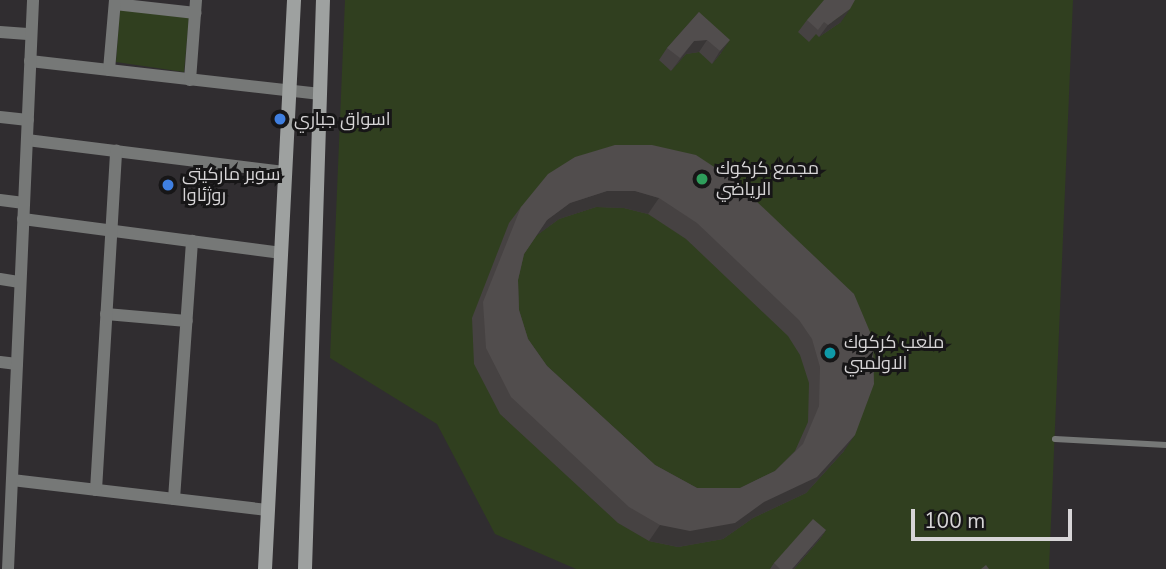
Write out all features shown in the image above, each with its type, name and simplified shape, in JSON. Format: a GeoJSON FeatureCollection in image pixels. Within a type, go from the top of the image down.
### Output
{"type":"FeatureCollection","features":[{"type":"Feature","properties":{"kind":"street"},"geometry":{"type":"LineString","coordinates":[[8,569],[12,480],[7,445],[17,364],[33,0]]}},
{"type":"Feature","properties":{"kind":"street"},"geometry":{"type":"LineString","coordinates":[[265,569],[294,0]]}},
{"type":"Feature","properties":{"kind":"street"},"geometry":{"type":"LineString","coordinates":[[305,569],[323,0]]}},
{"type":"Feature","properties":{"kind":"street"},"geometry":{"type":"LineString","coordinates":[[109,70],[115,2],[195,6],[190,80]]}},
{"type":"Feature","properties":{"kind":"street"},"geometry":{"type":"LineString","coordinates":[[0,32],[31,34]]}},
{"type":"Feature","properties":{"kind":"street"},"geometry":{"type":"LineString","coordinates":[[30,61],[318,94]]}},
{"type":"Feature","properties":{"kind":"street"},"geometry":{"type":"LineString","coordinates":[[0,117],[27,120]]}},
{"type":"Feature","properties":{"kind":"street"},"geometry":{"type":"LineString","coordinates":[[27,140],[284,172]]}},
{"type":"Feature","properties":{"kind":"street"},"geometry":{"type":"LineString","coordinates":[[96,490],[116,151]]}},
{"type":"Feature","properties":{"kind":"street"},"geometry":{"type":"LineString","coordinates":[[0,200],[24,203]]}},
{"type":"Feature","properties":{"kind":"street"},"geometry":{"type":"LineString","coordinates":[[23,219],[280,253]]}},
{"type":"Feature","properties":{"kind":"street"},"geometry":{"type":"LineString","coordinates":[[174,499],[192,242]]}},
{"type":"Feature","properties":{"kind":"street"},"geometry":{"type":"LineString","coordinates":[[0,279],[20,282]]}},
{"type":"Feature","properties":{"kind":"street"},"geometry":{"type":"LineString","coordinates":[[106,314],[187,321]]}},
{"type":"Feature","properties":{"kind":"street"},"geometry":{"type":"LineString","coordinates":[[0,362],[17,364]]}},
{"type":"Feature","properties":{"kind":"street"},"geometry":{"type":"LineString","coordinates":[[12,480],[267,510]]}},
{"type":"Feature","properties":{"kind":"lane"},"geometry":{"type":"LineString","coordinates":[[1055,439],[1166,444]]}},
{"type":"Feature","properties":{"kind":"green space","name":"مجمع كركوك الرياضي"},"geometry":{"type":"Polygon","coordinates":[[[345,0],[1073,0],[1049,569],[576,569],[495,534],[437,424],[330,358],[345,0]]]}},
{"type":"Feature","properties":{"kind":"green space"},"geometry":{"type":"Polygon","coordinates":[[[120,10],[189,18],[184,72],[116,62],[120,10]]]}},
{"type":"Feature","properties":{"kind":"building"},"geometry":{"type":"Polygon","coordinates":[[[824,0],[855,0],[850,9],[828,25],[824,22],[818,30],[807,20],[824,0]]]}},
{"type":"Feature","properties":{"kind":"building"},"geometry":{"type":"Polygon","coordinates":[[[699,12],[730,40],[720,51],[707,40],[694,41],[680,58],[667,48],[699,12]]]}},
{"type":"Feature","properties":{"kind":"building","name":"ملعب كركوك الاولمبي"},"geometry":{"type":"Polygon","coordinates":[[[615,145],[652,145],[696,155],[734,180],[854,294],[873,339],[874,384],[855,435],[817,477],[764,502],[735,523],[690,531],[660,525],[629,507],[511,397],[486,348],[483,302],[521,207],[548,174],[575,157],[615,145]],[[607,191],[570,203],[547,220],[524,254],[518,280],[519,310],[528,339],[547,366],[655,465],[697,488],[740,488],[775,471],[803,444],[819,406],[820,367],[812,339],[799,320],[697,223],[659,198],[635,191],[607,191]]]}},
{"type":"Feature","properties":{"kind":"building"},"geometry":{"type":"Polygon","coordinates":[[[813,519],[826,530],[792,569],[780,569],[774,563],[813,519]]]}},
{"type":"Feature","properties":{"kind":"place","name":"اسواق جباري"},"geometry":{"type":"Point","coordinates":[280,119]}},
{"type":"Feature","properties":{"kind":"place","name":"مجمع كركوك الرياضي"},"geometry":{"type":"Point","coordinates":[702,179]}},
{"type":"Feature","properties":{"kind":"place","name":"سوبر ماركيتى روژئاوا"},"geometry":{"type":"Point","coordinates":[168,185]}},
{"type":"Feature","properties":{"kind":"place","name":"ملعب كركوك الاولمبي"},"geometry":{"type":"Point","coordinates":[830,353]}}]}
